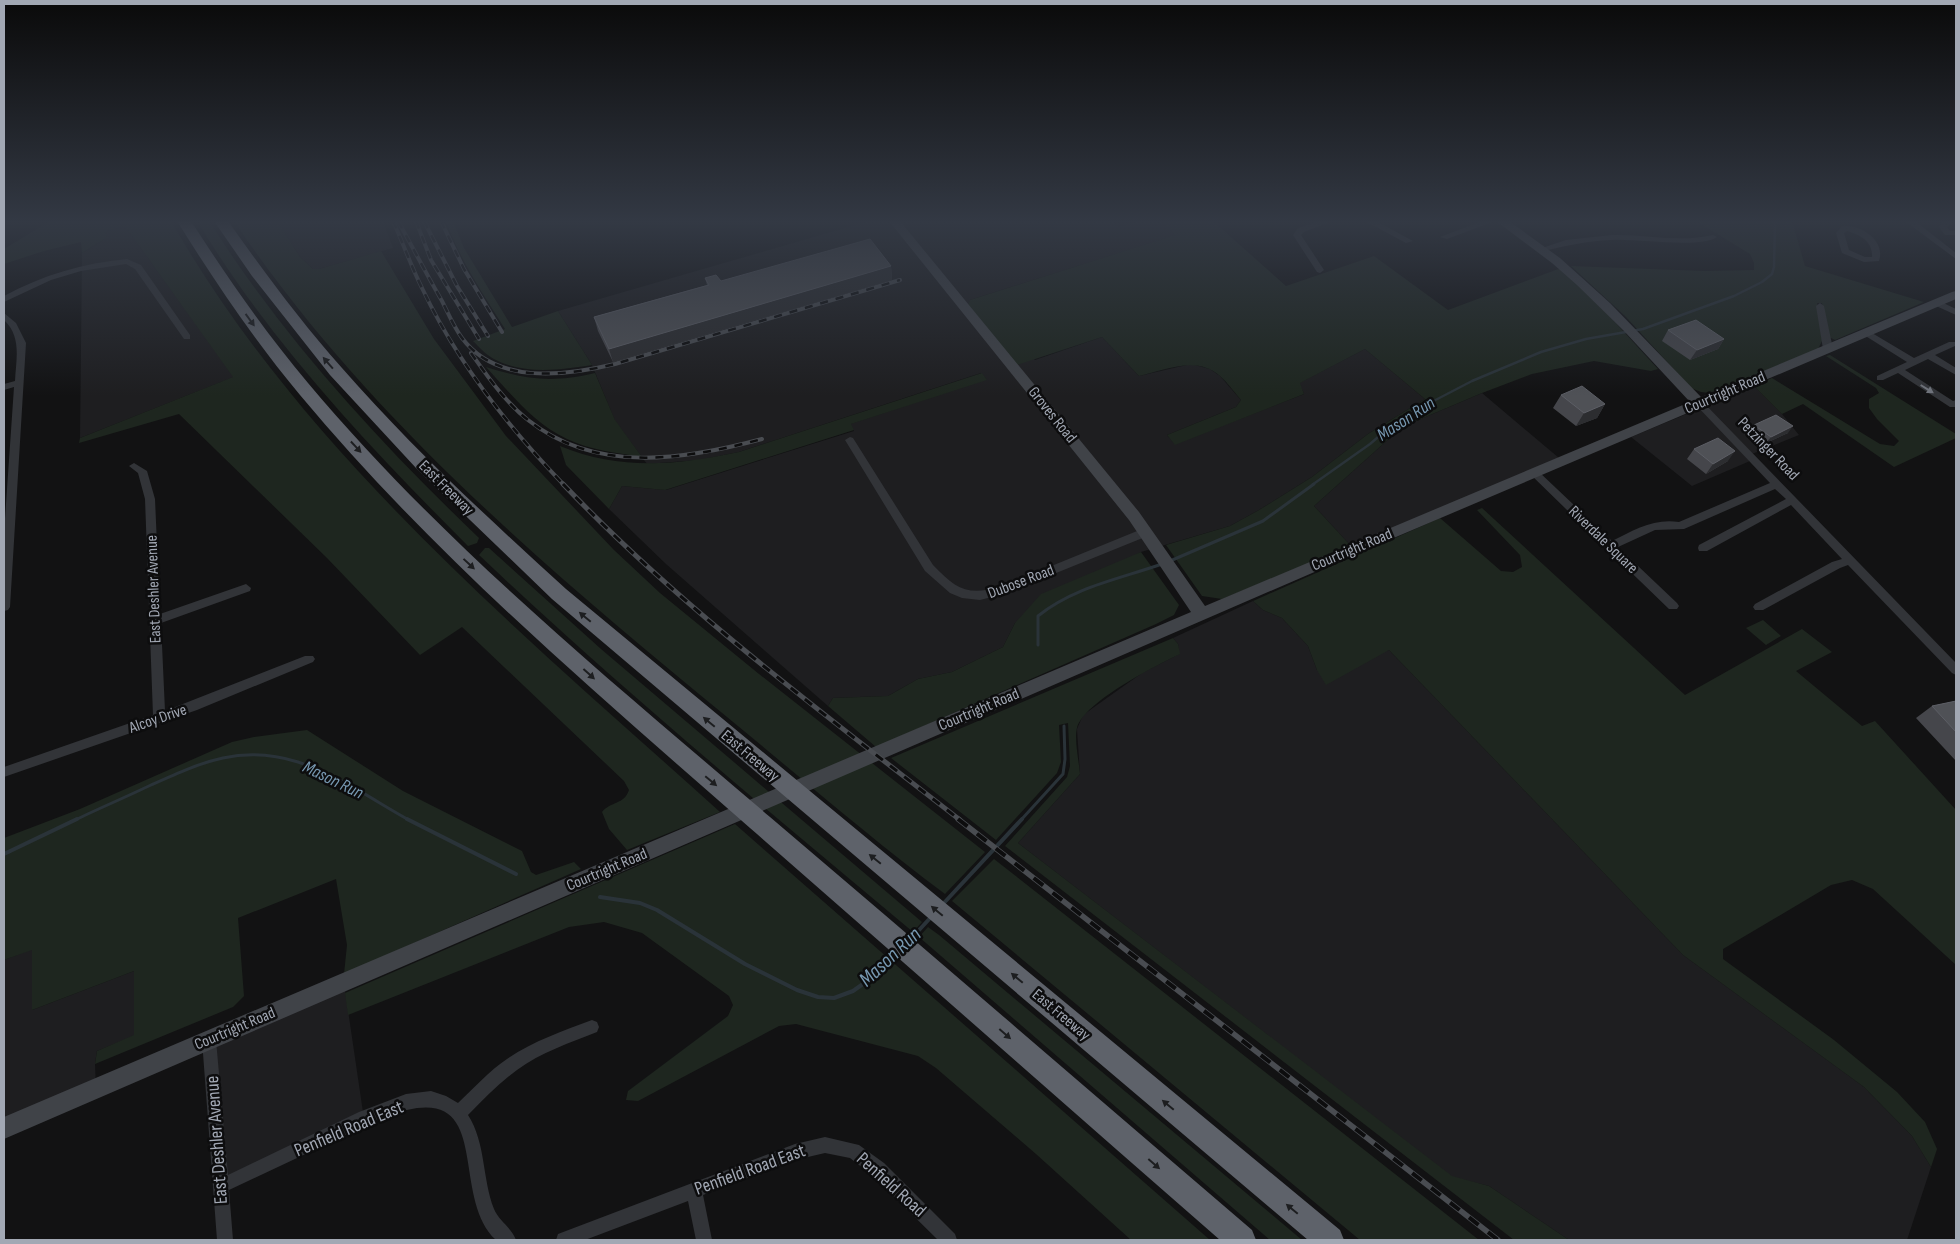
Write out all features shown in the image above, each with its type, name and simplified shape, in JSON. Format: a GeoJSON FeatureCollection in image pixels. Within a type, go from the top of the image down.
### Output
{"type":"FeatureCollection","features":[{"type":"Feature","properties":{"kind":"highway"},"geometry":{"type":"LineString","coordinates":[[220,279],[260,334],[323,411],[417,512],[502,595],[609,692],[1242,1240]]}},
{"type":"Feature","properties":{"kind":"highway","name":"East Freeway"},"geometry":{"type":"LineString","coordinates":[[262,279],[316,350],[392,434],[463,505],[559,594],[1330,1240]]}},
{"type":"Feature","properties":{"kind":"street"},"geometry":{"type":"LineString","coordinates":[[4,299],[30,285],[47,279]]}},
{"type":"Feature","properties":{"kind":"street"},"geometry":{"type":"LineString","coordinates":[[146,279],[187,337]]}},
{"type":"Feature","properties":{"kind":"street","name":"Groves Road"},"geometry":{"type":"LineString","coordinates":[[941,279],[1146,532],[1202,615]]}},
{"type":"Feature","properties":{"kind":"street","name":"Petzinger Road"},"geometry":{"type":"LineString","coordinates":[[1578,279],[1631,331],[1956,670]]}},
{"type":"Feature","properties":{"kind":"street","name":"Courtright Road"},"geometry":{"type":"LineString","coordinates":[[4,1128],[1534,473],[1956,295]]}},
{"type":"Feature","properties":{"kind":"street"},"geometry":{"type":"LineString","coordinates":[[1937,303],[1956,312]]}},
{"type":"Feature","properties":{"kind":"street"},"geometry":{"type":"LineString","coordinates":[[1820,306],[1828,349]]}},
{"type":"Feature","properties":{"kind":"street"},"geometry":{"type":"LineString","coordinates":[[4,316],[20,333],[22,343],[4,607]]}},
{"type":"Feature","properties":{"kind":"street"},"geometry":{"type":"LineString","coordinates":[[1867,333],[1914,362]]}},
{"type":"Feature","properties":{"kind":"street"},"geometry":{"type":"LineString","coordinates":[[1880,378],[1952,344]]}},
{"type":"Feature","properties":{"kind":"street"},"geometry":{"type":"LineString","coordinates":[[1930,356],[1956,372]]}},
{"type":"Feature","properties":{"kind":"street"},"geometry":{"type":"LineString","coordinates":[[1899,370],[1953,405],[1956,403]]}},
{"type":"Feature","properties":{"kind":"street"},"geometry":{"type":"LineString","coordinates":[[4,387],[20,383]]}},
{"type":"Feature","properties":{"kind":"street","name":"Dubose Road"},"geometry":{"type":"LineString","coordinates":[[850,440],[929,568],[963,596],[983,597],[1146,532]]}},
{"type":"Feature","properties":{"kind":"street","name":"East Deshler Avenue"},"geometry":{"type":"LineString","coordinates":[[134,466],[142,471],[150,499],[159,718]]}},
{"type":"Feature","properties":{"kind":"street","name":"Riverdale Square"},"geometry":{"type":"LineString","coordinates":[[1534,473],[1609,547],[1673,606]]}},
{"type":"Feature","properties":{"kind":"street"},"geometry":{"type":"LineString","coordinates":[[1609,547],[1653,526],[1667,524],[1680,526],[1777,484]]}},
{"type":"Feature","properties":{"kind":"street"},"geometry":{"type":"LineString","coordinates":[[1703,548],[1793,500]]}},
{"type":"Feature","properties":{"kind":"street"},"geometry":{"type":"LineString","coordinates":[[1759,607],[1836,565],[1851,560]]}},
{"type":"Feature","properties":{"kind":"street"},"geometry":{"type":"LineString","coordinates":[[155,620],[246,588]]}},
{"type":"Feature","properties":{"kind":"street","name":"Alcoy Drive"},"geometry":{"type":"LineString","coordinates":[[4,772],[159,718],[309,659]]}},
{"type":"Feature","properties":{"kind":"street"},"geometry":{"type":"LineString","coordinates":[[508,1240],[500,1234],[486,1209],[472,1137],[460,1112],[503,1071],[526,1056],[554,1041],[592,1027]]}},
{"type":"Feature","properties":{"kind":"street","name":"East Deshler Avenue"},"geometry":{"type":"LineString","coordinates":[[209,1040],[225,1240]]}},
{"type":"Feature","properties":{"kind":"street","name":"Penfield Road East"},"geometry":{"type":"LineString","coordinates":[[221,1186],[395,1104],[431,1099],[447,1104],[460,1112]]}},
{"type":"Feature","properties":{"kind":"street","name":"Penfield Road East"},"geometry":{"type":"LineString","coordinates":[[564,1240],[795,1152],[825,1145]]}},
{"type":"Feature","properties":{"kind":"street","name":"Penfield Road"},"geometry":{"type":"LineString","coordinates":[[825,1145],[854,1151],[878,1169],[949,1240]]}},
{"type":"Feature","properties":{"kind":"street"},"geometry":{"type":"LineString","coordinates":[[694,1190],[704,1240]]}},
{"type":"Feature","properties":{"kind":"shaded area"},"geometry":{"type":"Polygon","coordinates":[[[82,279],[163,279],[234,377],[80,438],[82,279]]]}},
{"type":"Feature","properties":{"kind":"shaded area"},"geometry":{"type":"Polygon","coordinates":[[[163,279],[208,279],[225,306],[285,387],[351,464],[495,609],[720,812],[627,850],[609,829],[602,812],[609,806],[621,801],[627,795],[629,790],[624,781],[462,627],[420,655],[327,558],[179,414],[79,443],[80,438],[233,377],[163,279]]]}},
{"type":"Feature","properties":{"kind":"shaded area"},"geometry":{"type":"Polygon","coordinates":[[[235,279],[248,279],[301,348],[335,388],[405,465],[479,538],[477,543],[468,546],[358,432],[256,309],[235,279]]]}},
{"type":"Feature","properties":{"kind":"shaded area"},"geometry":{"type":"Polygon","coordinates":[[[276,279],[398,279],[434,339],[506,436],[614,550],[660,593],[759,674],[985,852],[945,894],[862,829],[592,604],[462,487],[400,425],[341,360],[276,279]]]}},
{"type":"Feature","properties":{"kind":"shaded area"},"geometry":{"type":"Polygon","coordinates":[[[474,279],[483,279],[512,327],[558,311],[592,365],[542,370],[505,364],[491,357],[473,341],[505,329],[474,279]]]}},
{"type":"Feature","properties":{"kind":"shaded area"},"geometry":{"type":"Polygon","coordinates":[[[668,279],[1036,279],[970,300],[1035,360],[1102,337],[1139,376],[1191,364],[1210,369],[1220,376],[1241,400],[1236,407],[1167,435],[1175,444],[1304,394],[1299,383],[1365,349],[1425,399],[1368,434],[1312,477],[1230,526],[1141,552],[1015,623],[1003,647],[952,672],[918,679],[888,696],[833,698],[828,706],[666,564],[609,509],[622,486],[666,490],[854,431],[850,424],[986,379],[981,373],[739,452],[700,460],[647,464],[615,421],[592,365],[558,311],[668,279]]]}},
{"type":"Feature","properties":{"kind":"shaded area"},"geometry":{"type":"Polygon","coordinates":[[[1036,279],[1278,279],[1286,286],[1306,279],[1406,279],[1448,310],[1531,279],[1572,279],[1658,369],[1651,371],[1594,361],[1532,374],[1416,421],[1391,437],[1314,506],[1351,546],[1222,599],[1202,596],[1166,545],[1230,526],[1259,510],[1312,477],[1368,434],[1425,399],[1365,349],[1300,383],[1304,394],[1175,445],[1167,435],[1236,407],[1241,400],[1220,376],[1201,366],[1191,365],[1139,376],[1102,337],[1017,365],[968,305],[970,300],[1036,279]]]}},
{"type":"Feature","properties":{"kind":"shaded area"},"geometry":{"type":"Polygon","coordinates":[[[1585,279],[1848,279],[1924,302],[1835,340],[1829,337],[1822,303],[1817,303],[1823,339],[1818,349],[1710,393],[1691,388],[1626,317],[1585,279]]]}},
{"type":"Feature","properties":{"kind":"shaded area"},"geometry":{"type":"Polygon","coordinates":[[[1830,355],[1956,434],[1956,438],[1894,467],[1803,404],[1782,414],[1754,386],[1772,378],[1880,444],[1894,446],[1899,441],[1869,408],[1869,399],[1879,393],[1876,388],[1826,356],[1830,355]]]}},
{"type":"Feature","properties":{"kind":"shaded area"},"geometry":{"type":"Polygon","coordinates":[[[486,367],[515,375],[540,379],[566,378],[595,373],[615,420],[642,457],[585,446],[555,433],[523,407],[486,367]]]}},
{"type":"Feature","properties":{"kind":"shaded area"},"geometry":{"type":"Polygon","coordinates":[[[982,373],[987,380],[851,424],[854,430],[665,490],[622,486],[609,509],[566,465],[560,446],[582,454],[627,462],[649,463],[693,460],[739,452],[982,373]]]}},
{"type":"Feature","properties":{"kind":"shaded area"},"geometry":{"type":"Polygon","coordinates":[[[1754,386],[1782,414],[1799,435],[1747,456],[1750,461],[1692,486],[1631,437],[1754,386]]]}},
{"type":"Feature","properties":{"kind":"shaded area"},"geometry":{"type":"Polygon","coordinates":[[[1482,393],[1559,458],[1351,546],[1314,506],[1391,437],[1416,421],[1482,393]]]}},
{"type":"Feature","properties":{"kind":"shaded area"},"geometry":{"type":"Polygon","coordinates":[[[1482,508],[1685,695],[1802,629],[1832,652],[1796,671],[1862,726],[1875,721],[1956,810],[1956,965],[1873,889],[1852,880],[1831,885],[1723,949],[1723,959],[1834,1040],[1897,1092],[1925,1122],[1937,1149],[1931,1167],[1912,1136],[1864,1087],[1683,955],[1389,650],[1326,685],[1317,670],[1308,646],[1282,618],[1263,610],[1253,601],[1440,518],[1501,571],[1513,572],[1522,567],[1520,555],[1477,510],[1482,508]]]}},
{"type":"Feature","properties":{"kind":"shaded area"},"geometry":{"type":"Polygon","coordinates":[[[485,548],[489,548],[601,649],[922,922],[913,932],[693,747],[479,555],[485,548]]]}},
{"type":"Feature","properties":{"kind":"shaded area"},"geometry":{"type":"Polygon","coordinates":[[[1141,552],[1179,605],[1174,615],[1156,624],[876,747],[828,706],[833,698],[888,696],[918,679],[952,672],[1003,647],[1015,623],[1041,594],[1141,552]]]}},
{"type":"Feature","properties":{"kind":"shaded area"},"geometry":{"type":"Polygon","coordinates":[[[1253,601],[1263,610],[1282,618],[1308,646],[1317,670],[1389,650],[1683,955],[1864,1087],[1912,1136],[1931,1167],[1907,1240],[1569,1240],[1489,1186],[1452,1177],[1018,843],[1080,774],[1077,729],[1083,715],[1142,673],[1179,654],[1178,644],[1173,638],[1253,601]]]}},
{"type":"Feature","properties":{"kind":"shaded area"},"geometry":{"type":"Polygon","coordinates":[[[1763,620],[1781,636],[1766,645],[1746,628],[1763,620]]]}},
{"type":"Feature","properties":{"kind":"shaded area"},"geometry":{"type":"Polygon","coordinates":[[[1173,638],[1178,644],[1180,654],[1154,667],[1106,696],[1082,718],[1076,733],[1080,774],[1018,843],[1452,1176],[1489,1186],[1569,1240],[1514,1240],[1005,846],[1067,777],[1070,766],[1068,723],[1059,725],[1061,762],[1057,773],[996,840],[891,758],[1173,638]]]}},
{"type":"Feature","properties":{"kind":"shaded area"},"geometry":{"type":"Polygon","coordinates":[[[307,730],[403,791],[522,851],[531,872],[536,875],[574,862],[581,869],[344,974],[347,945],[336,879],[238,918],[244,996],[233,1007],[95,1064],[97,1051],[134,1035],[134,971],[32,1010],[32,950],[4,960],[4,838],[80,809],[232,742],[307,730]]]}},
{"type":"Feature","properties":{"kind":"shaded area"},"geometry":{"type":"Polygon","coordinates":[[[735,824],[1210,1240],[1131,1240],[1036,1154],[936,1068],[918,1056],[796,1024],[779,1026],[638,1101],[626,1100],[628,1091],[728,1016],[733,1005],[729,996],[642,933],[604,922],[569,927],[348,1015],[345,993],[735,824]]]}},
{"type":"Feature","properties":{"kind":"shaded area"},"geometry":{"type":"Polygon","coordinates":[[[994,859],[1479,1240],[1360,1240],[952,901],[994,859]]]}},
{"type":"Feature","properties":{"kind":"shaded area"},"geometry":{"type":"Polygon","coordinates":[[[928,927],[1302,1240],[1270,1240],[919,937],[928,927]]]}},
{"type":"Feature","properties":{"kind":"shaded area"},"geometry":{"type":"Polygon","coordinates":[[[32,949],[32,1010],[134,971],[134,1036],[97,1051],[95,1064],[96,1088],[4,1127],[4,960],[32,949]]]}},
{"type":"Feature","properties":{"kind":"shaded area"},"geometry":{"type":"Polygon","coordinates":[[[344,983],[364,1119],[221,1186],[211,1040],[344,983]]]}},
{"type":"Feature","properties":{"kind":"building"},"geometry":{"type":"Polygon","coordinates":[[[706,279],[719,279],[721,281],[728,279],[847,279],[609,349],[594,317],[709,285],[706,279]]]}},
{"type":"Feature","properties":{"kind":"building"},"geometry":{"type":"Polygon","coordinates":[[[1696,320],[1724,339],[1697,350],[1668,330],[1696,320]]]}},
{"type":"Feature","properties":{"kind":"building"},"geometry":{"type":"Polygon","coordinates":[[[1582,386],[1605,404],[1584,413],[1561,395],[1582,386]]]}},
{"type":"Feature","properties":{"kind":"building"},"geometry":{"type":"Polygon","coordinates":[[[1776,415],[1793,426],[1771,437],[1754,425],[1776,415]]]}},
{"type":"Feature","properties":{"kind":"building"},"geometry":{"type":"Polygon","coordinates":[[[1718,438],[1735,451],[1713,464],[1694,449],[1718,438]]]}},
{"type":"Feature","properties":{"kind":"building"},"geometry":{"type":"Polygon","coordinates":[[[1956,701],[1956,732],[1932,706],[1956,701]]]}},
{"type":"Feature","properties":{"kind":"waterway","name":"Mason Run"},"geometry":{"type":"LineString","coordinates":[[1312,485],[1370,444],[1399,419],[1472,381],[1541,352],[1586,339],[1643,329],[1734,296],[1766,279]]}},
{"type":"Feature","properties":{"kind":"waterway","name":"Mason Run"},"geometry":{"type":"LineString","coordinates":[[1170,561],[1263,521],[1314,484]]}},
{"type":"Feature","properties":{"kind":"waterway","name":"Mason Run"},"geometry":{"type":"LineString","coordinates":[[1038,645],[1038,616],[1052,606],[1097,585],[1162,564]]}},
{"type":"Feature","properties":{"kind":"waterway","name":"Mason Run"},"geometry":{"type":"LineString","coordinates":[[1021,820],[1063,774],[1065,759],[1064,726]]}},
{"type":"Feature","properties":{"kind":"waterway","name":"Mason Run"},"geometry":{"type":"LineString","coordinates":[[75,820],[187,769],[222,758],[240,755],[277,757],[313,767],[409,820]]}},
{"type":"Feature","properties":{"kind":"waterway","name":"Mason Run"},"geometry":{"type":"LineString","coordinates":[[4,854],[77,819]]}},
{"type":"Feature","properties":{"kind":"waterway","name":"Mason Run"},"geometry":{"type":"LineString","coordinates":[[407,819],[516,874]]}},
{"type":"Feature","properties":{"kind":"waterway","name":"Mason Run"},"geometry":{"type":"LineString","coordinates":[[943,904],[1022,819]]}},
{"type":"Feature","properties":{"kind":"waterway","name":"Mason Run"},"geometry":{"type":"LineString","coordinates":[[600,897],[640,903],[657,910],[745,964],[797,990],[818,997],[834,998],[853,991],[877,974],[898,953]]}},
{"type":"Feature","properties":{"kind":"waterway","name":"Mason Run"},"geometry":{"type":"LineString","coordinates":[[909,941],[932,916]]}},
{"type":"Feature","properties":{"kind":"railway"},"geometry":{"type":"LineString","coordinates":[[418,279],[436,315],[467,367],[504,417],[564,485]]}},
{"type":"Feature","properties":{"kind":"railway"},"geometry":{"type":"LineString","coordinates":[[430,279],[462,338],[477,353],[494,364],[513,370],[533,373],[575,372],[615,364],[900,280]]}},
{"type":"Feature","properties":{"kind":"railway"},"geometry":{"type":"LineString","coordinates":[[443,279],[479,339]]}},
{"type":"Feature","properties":{"kind":"railway"},"geometry":{"type":"LineString","coordinates":[[453,279],[488,336]]}},
{"type":"Feature","properties":{"kind":"railway"},"geometry":{"type":"LineString","coordinates":[[470,279],[502,332]]}},
{"type":"Feature","properties":{"kind":"railway"},"geometry":{"type":"LineString","coordinates":[[471,353],[497,389],[528,420],[554,437],[582,449],[611,455],[641,458],[702,452],[762,439]]}},
{"type":"Feature","properties":{"kind":"railway"},"geometry":{"type":"LineString","coordinates":[[564,485],[656,575],[705,617],[806,700],[960,820]]}},
{"type":"Feature","properties":{"kind":"railway"},"geometry":{"type":"LineString","coordinates":[[958,819],[1498,1240]]}}]}
